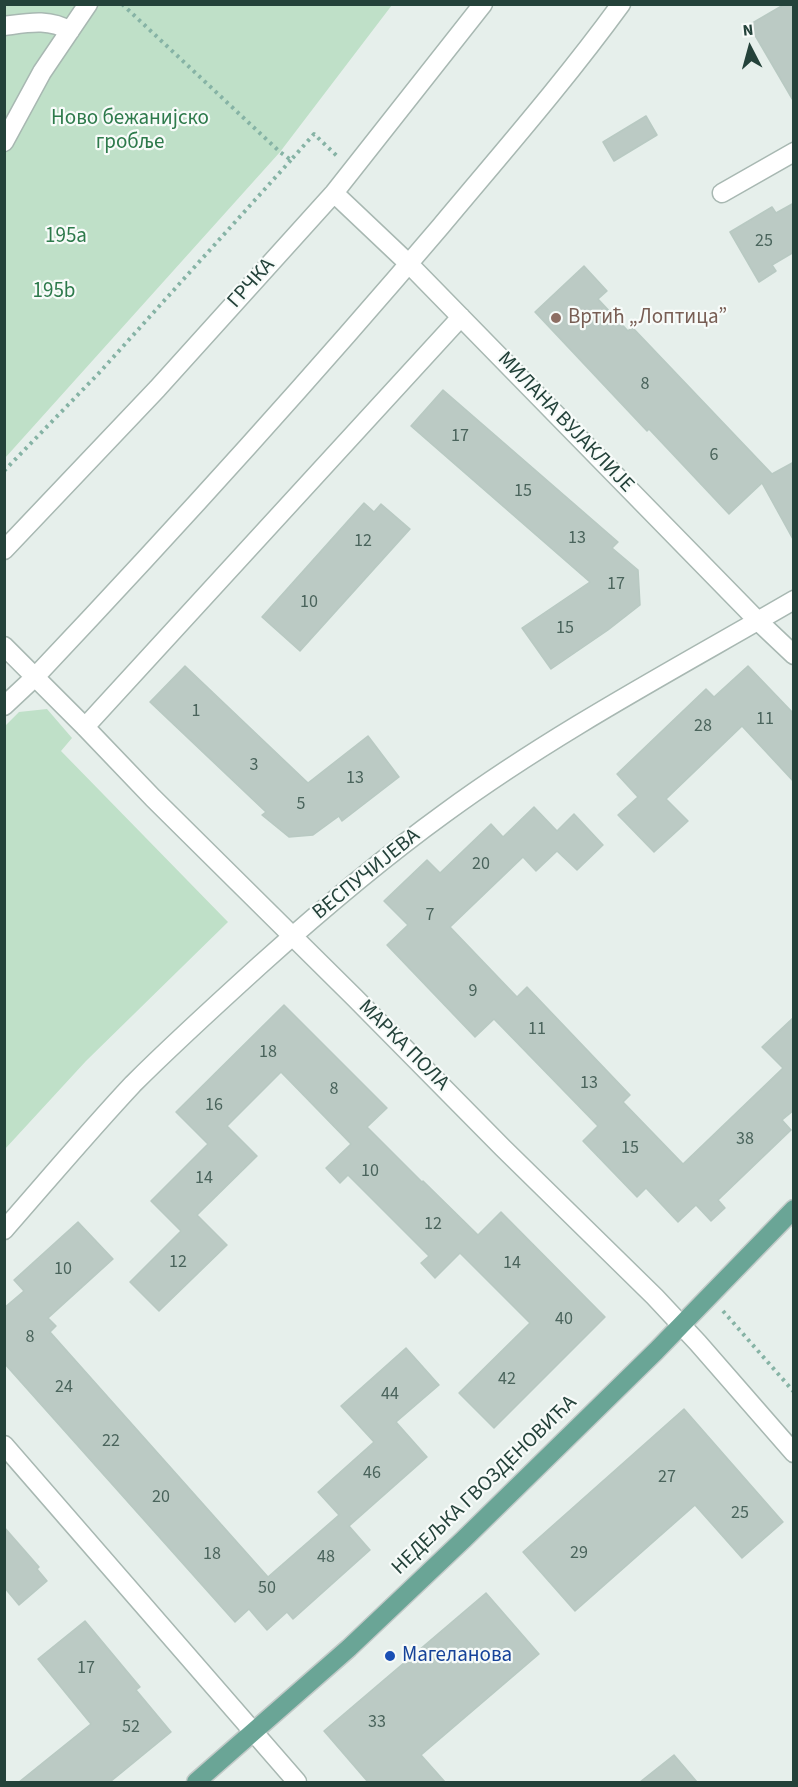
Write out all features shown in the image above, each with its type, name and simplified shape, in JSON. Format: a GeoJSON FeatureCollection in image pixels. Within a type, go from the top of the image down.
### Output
{"type":"FeatureCollection","features":[{"type":"Feature","properties":{"kind":"main road","name":"НЕДЕЉКА ГВОЗДЕНОВИЋА"},"geometry":{"type":"LineString","coordinates":[[196,1782],[367,1632],[682,1325],[794,1209]]}},
{"type":"Feature","properties":{"kind":"street"},"geometry":{"type":"LineString","coordinates":[[4,141],[42,72],[88,4]]}},
{"type":"Feature","properties":{"kind":"street","name":"ГРЧКА"},"geometry":{"type":"LineString","coordinates":[[4,550],[157,388],[334,193],[483,4]]}},
{"type":"Feature","properties":{"kind":"street"},"geometry":{"type":"LineString","coordinates":[[4,706],[35,677],[251,444],[409,264],[549,98],[621,4]]}},
{"type":"Feature","properties":{"kind":"street"},"geometry":{"type":"LineString","coordinates":[[4,26],[39,22],[61,25],[70,31]]}},
{"type":"Feature","properties":{"kind":"street"},"geometry":{"type":"LineString","coordinates":[[722,193],[794,152]]}},
{"type":"Feature","properties":{"kind":"street","name":"МИЛАНА ВУЈАКЛИЈЕ"},"geometry":{"type":"LineString","coordinates":[[334,193],[461,316],[757,620],[794,655]]}},
{"type":"Feature","properties":{"kind":"street"},"geometry":{"type":"LineString","coordinates":[[85,727],[461,316]]}},
{"type":"Feature","properties":{"kind":"street","name":"ВЕСПУЧИЈЕВА"},"geometry":{"type":"LineString","coordinates":[[4,1230],[134,1084],[292,936],[380,862],[510,767],[794,600]]}},
{"type":"Feature","properties":{"kind":"street","name":"МАРКА ПОЛА"},"geometry":{"type":"LineString","coordinates":[[4,646],[153,798],[682,1325],[794,1453]]}},
{"type":"Feature","properties":{"kind":"street"},"geometry":{"type":"LineString","coordinates":[[4,1445],[297,1782]]}},
{"type":"Feature","properties":{"kind":"path"},"geometry":{"type":"LineString","coordinates":[[122,4],[291,160]]}},
{"type":"Feature","properties":{"kind":"path"},"geometry":{"type":"LineString","coordinates":[[4,471],[99,373],[314,135],[354,170]]}},
{"type":"Feature","properties":{"kind":"path"},"geometry":{"type":"LineString","coordinates":[[710,1296],[794,1392]]}},
{"type":"Feature","properties":{"kind":"green space","name":"Ново бежанијско гробље"},"geometry":{"type":"Polygon","coordinates":[[[5,5],[392,5],[280,152],[5,458],[5,5]]]}},
{"type":"Feature","properties":{"kind":"green space"},"geometry":{"type":"Polygon","coordinates":[[[47,709],[72,738],[61,751],[228,922],[86,1061],[5,1149],[5,726],[19,712],[47,709]]]}},
{"type":"Feature","properties":{"kind":"building"},"geometry":{"type":"Polygon","coordinates":[[[785,4],[794,4],[794,102],[749,25],[785,4]]]}},
{"type":"Feature","properties":{"kind":"building"},"geometry":{"type":"Polygon","coordinates":[[[646,116],[657,135],[614,161],[603,142],[646,116]]]}},
{"type":"Feature","properties":{"kind":"building"},"geometry":{"type":"Polygon","coordinates":[[[794,203],[794,252],[772,265],[776,271],[759,282],[730,232],[772,207],[776,213],[794,203]]]}},
{"type":"Feature","properties":{"kind":"building"},"geometry":{"type":"Polygon","coordinates":[[[584,266],[607,291],[598,299],[628,331],[632,327],[772,474],[794,462],[794,541],[762,483],[729,514],[535,312],[584,266]]]}},
{"type":"Feature","properties":{"kind":"building"},"geometry":{"type":"Polygon","coordinates":[[[443,390],[618,542],[612,548],[638,570],[640,605],[551,669],[522,628],[590,582],[411,426],[443,390]]]}},
{"type":"Feature","properties":{"kind":"building"},"geometry":{"type":"Polygon","coordinates":[[[364,503],[374,512],[381,504],[410,529],[300,651],[262,617],[364,503]]]}},
{"type":"Feature","properties":{"kind":"building"},"geometry":{"type":"Polygon","coordinates":[[[185,666],[308,783],[368,736],[399,777],[342,821],[339,816],[313,835],[289,837],[262,815],[266,812],[150,702],[185,666]]]}},
{"type":"Feature","properties":{"kind":"building"},"geometry":{"type":"Polygon","coordinates":[[[748,666],[794,714],[794,782],[742,726],[666,799],[688,821],[654,852],[618,815],[638,797],[617,774],[706,689],[714,697],[748,666]]]}},
{"type":"Feature","properties":{"kind":"building"},"geometry":{"type":"Polygon","coordinates":[[[534,807],[557,831],[574,814],[603,845],[577,870],[557,851],[536,871],[523,857],[450,927],[517,997],[527,987],[630,1095],[623,1102],[683,1164],[783,1068],[762,1047],[794,1017],[794,1110],[782,1120],[791,1130],[718,1200],[725,1208],[711,1221],[696,1205],[678,1222],[646,1188],[637,1197],[583,1141],[598,1126],[494,1019],[475,1037],[387,945],[408,925],[384,901],[427,860],[440,873],[491,824],[503,837],[534,807]]]}},
{"type":"Feature","properties":{"kind":"building"},"geometry":{"type":"Polygon","coordinates":[[[284,1005],[387,1108],[367,1127],[422,1182],[478,1235],[501,1212],[605,1317],[494,1428],[459,1393],[530,1323],[460,1253],[435,1278],[421,1263],[429,1256],[348,1175],[340,1183],[326,1168],[351,1144],[281,1072],[227,1126],[257,1156],[197,1215],[227,1245],[159,1311],[130,1282],[181,1231],[151,1201],[208,1144],[176,1112],[284,1005]]]}},
{"type":"Feature","properties":{"kind":"building"},"geometry":{"type":"Polygon","coordinates":[[[78,1222],[113,1259],[48,1318],[56,1326],[50,1332],[268,1577],[339,1515],[318,1492],[374,1442],[341,1406],[406,1348],[439,1385],[396,1422],[427,1457],[349,1526],[370,1550],[293,1619],[287,1612],[267,1630],[249,1609],[235,1622],[4,1363],[4,1308],[24,1291],[14,1280],[78,1222]]]}},
{"type":"Feature","properties":{"kind":"building"},"geometry":{"type":"Polygon","coordinates":[[[684,1409],[783,1522],[742,1558],[695,1505],[575,1611],[523,1552],[684,1409]]]}},
{"type":"Feature","properties":{"kind":"building"},"geometry":{"type":"Polygon","coordinates":[[[4,1527],[39,1567],[37,1569],[47,1581],[19,1605],[4,1587],[4,1527]]]}},
{"type":"Feature","properties":{"kind":"building"},"geometry":{"type":"Polygon","coordinates":[[[486,1593],[539,1654],[421,1755],[445,1782],[368,1782],[324,1731],[486,1593]]]}},
{"type":"Feature","properties":{"kind":"building"},"geometry":{"type":"Polygon","coordinates":[[[85,1621],[140,1687],[136,1690],[171,1732],[110,1782],[19,1782],[91,1724],[38,1659],[85,1621]]]}},
{"type":"Feature","properties":{"kind":"building"},"geometry":{"type":"Polygon","coordinates":[[[674,1755],[697,1782],[640,1782],[674,1755]]]}},
{"type":"Feature","properties":{"kind":"place","name":"Вртић „Лоптица”"},"geometry":{"type":"Point","coordinates":[556,318]}},
{"type":"Feature","properties":{"kind":"place","name":"Магеланова"},"geometry":{"type":"Point","coordinates":[390,1656]}},
{"type":"Feature","properties":{"kind":"park label","name":"195a"},"geometry":{"type":"Point","coordinates":[66,237]}},
{"type":"Feature","properties":{"kind":"park label","name":"195b"},"geometry":{"type":"Point","coordinates":[54,292]}}]}
